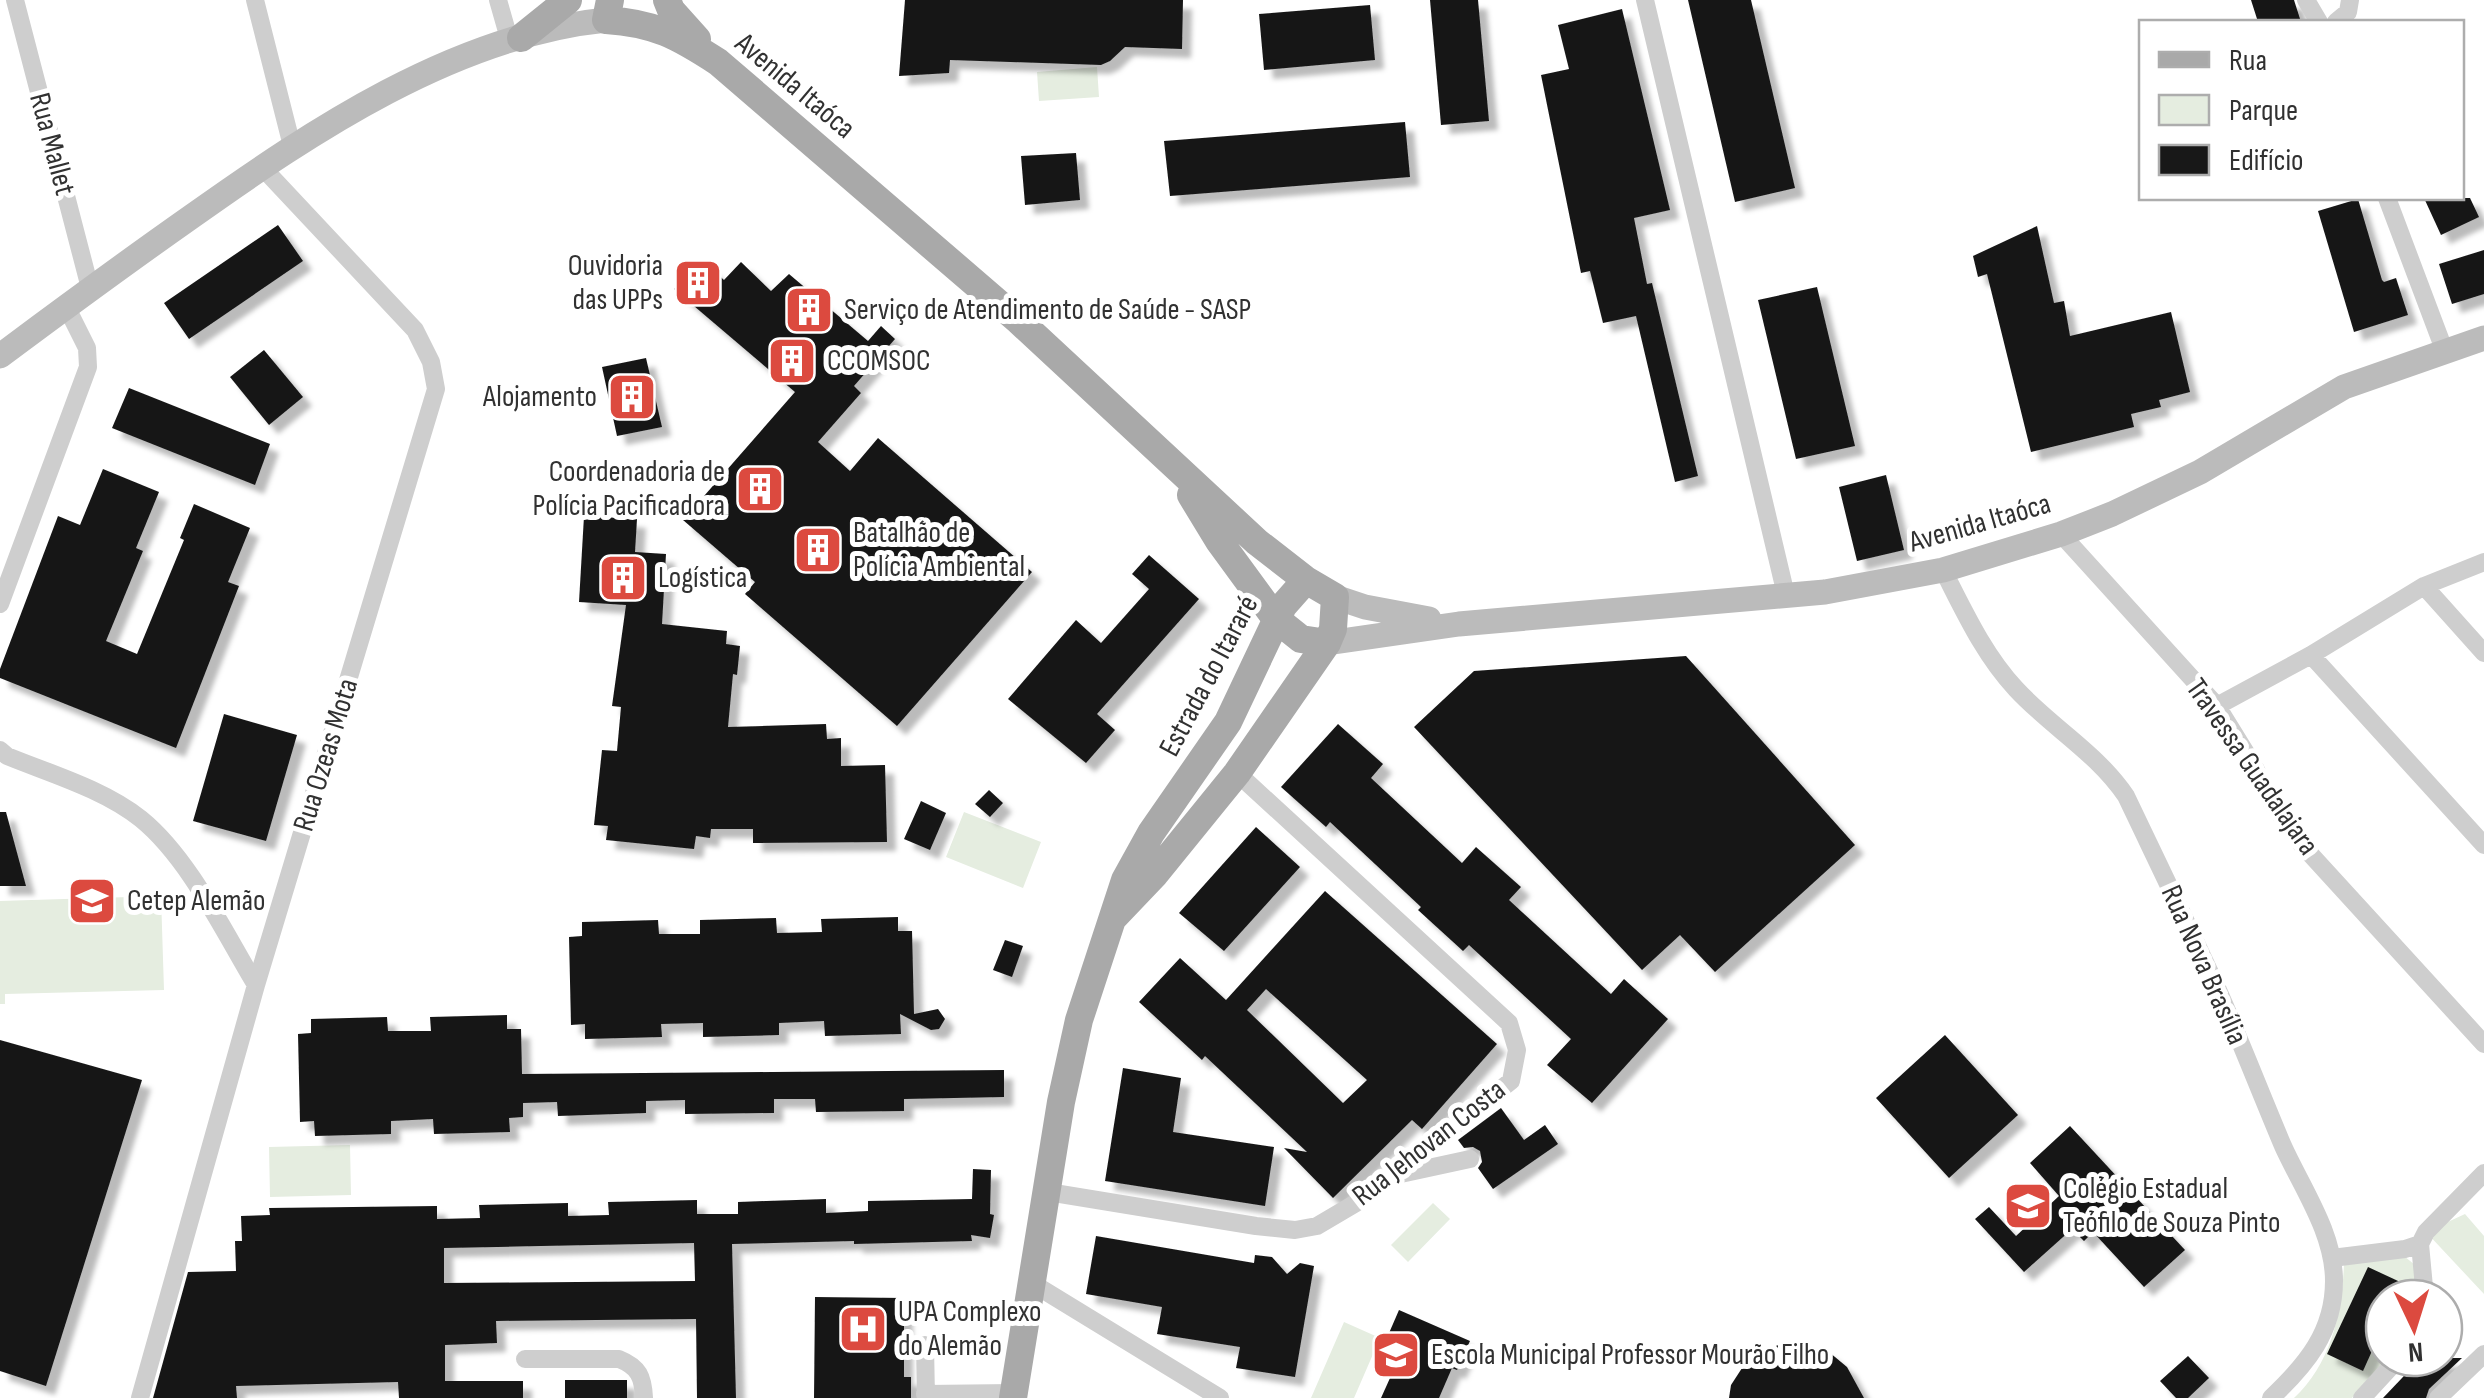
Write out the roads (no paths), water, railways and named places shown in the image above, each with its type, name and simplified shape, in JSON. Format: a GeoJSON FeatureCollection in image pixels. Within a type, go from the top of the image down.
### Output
{"type":"FeatureCollection","features":[{"type":"Feature","properties":{"kind":"main road"},"geometry":{"type":"LineString","coordinates":[[516,40],[568,0]]}},
{"type":"Feature","properties":{"kind":"main road"},"geometry":{"type":"LineString","coordinates":[[667,0],[671,10],[718,62]]}},
{"type":"Feature","properties":{"kind":"main road","name":"Avenida Itaóca"},"geometry":{"type":"LineString","coordinates":[[0,356],[292,146],[417,79],[516,40],[608,10],[640,11],[718,62],[1019,321],[1257,542],[1306,580]]}},
{"type":"Feature","properties":{"kind":"main road","name":"Avenida Itaóca"},"geometry":{"type":"LineString","coordinates":[[1175,468],[1220,541],[1276,619],[1302,639],[1327,643],[1459,624],[1848,589],[1943,570],[2061,534],[2170,487],[2344,387],[2482,340]]}},
{"type":"Feature","properties":{"kind":"main road"},"geometry":{"type":"LineString","coordinates":[[1306,580],[1335,597]]}},
{"type":"Feature","properties":{"kind":"main road","name":"Estrada do Itararé"},"geometry":{"type":"LineString","coordinates":[[1013,1396],[1061,1102],[1079,1020],[1125,880],[1136,857],[1228,722],[1276,619],[1306,580]]}},
{"type":"Feature","properties":{"kind":"main road","name":"Avenida Itaóca"},"geometry":{"type":"LineString","coordinates":[[1335,597],[1365,607],[1459,624]]}},
{"type":"Feature","properties":{"kind":"main road","name":"Estrada do Itararé"},"geometry":{"type":"LineString","coordinates":[[1114,918],[1237,773],[1327,643],[1333,629],[1335,597]]}},
{"type":"Feature","properties":{"kind":"street","name":"Rua Mallet"},"geometry":{"type":"LineString","coordinates":[[14,0],[90,288]]}},
{"type":"Feature","properties":{"kind":"street"},"geometry":{"type":"LineString","coordinates":[[255,0],[292,146]]}},
{"type":"Feature","properties":{"kind":"street"},"geometry":{"type":"LineString","coordinates":[[498,0],[516,40]]}},
{"type":"Feature","properties":{"kind":"street"},"geometry":{"type":"LineString","coordinates":[[1645,0],[1786,595]]}},
{"type":"Feature","properties":{"kind":"street","name":"Rua Ozeas Mota"},"geometry":{"type":"LineString","coordinates":[[140,1398],[256,985],[436,389],[431,362],[415,330],[262,166]]}},
{"type":"Feature","properties":{"kind":"street"},"geometry":{"type":"LineString","coordinates":[[2388,200],[2445,352]]}},
{"type":"Feature","properties":{"kind":"street"},"geometry":{"type":"LineString","coordinates":[[0,604],[88,366],[87,348],[66,306]]}},
{"type":"Feature","properties":{"kind":"street","name":"Travessa Guadalajara"},"geometry":{"type":"LineString","coordinates":[[2061,534],[2217,706],[2272,803],[2302,845],[2484,1044]]}},
{"type":"Feature","properties":{"kind":"street"},"geometry":{"type":"LineString","coordinates":[[2217,706],[2311,656],[2424,586],[2484,562]]}},
{"type":"Feature","properties":{"kind":"street","name":"Rua Nova Brasília"},"geometry":{"type":"LineString","coordinates":[[1943,570],[1991,657],[2016,688],[2092,755],[2126,796],[2218,992],[2332,1258],[2334,1284],[2320,1344],[2304,1367],[2271,1398]]}},
{"type":"Feature","properties":{"kind":"street"},"geometry":{"type":"LineString","coordinates":[[2424,586],[2484,652]]}},
{"type":"Feature","properties":{"kind":"street"},"geometry":{"type":"LineString","coordinates":[[2311,656],[2484,845]]}},
{"type":"Feature","properties":{"kind":"street"},"geometry":{"type":"LineString","coordinates":[[0,750],[140,818],[182,866],[256,985]]}},
{"type":"Feature","properties":{"kind":"street","name":"Rua Jehovan Costa"},"geometry":{"type":"LineString","coordinates":[[1048,1192],[1294,1230],[1328,1221],[1511,1081],[1517,1050],[1509,1023],[1237,773]]}},
{"type":"Feature","properties":{"kind":"street"},"geometry":{"type":"LineString","coordinates":[[1391,1176],[1470,1159]]}},
{"type":"Feature","properties":{"kind":"street"},"geometry":{"type":"LineString","coordinates":[[2423,1278],[2420,1244],[2426,1232],[2484,1173]]}},
{"type":"Feature","properties":{"kind":"street"},"geometry":{"type":"LineString","coordinates":[[2332,1258],[2405,1250],[2420,1244]]}},
{"type":"Feature","properties":{"kind":"street"},"geometry":{"type":"LineString","coordinates":[[1032,1283],[1220,1398]]}},
{"type":"Feature","properties":{"kind":"street"},"geometry":{"type":"LineString","coordinates":[[925,1344],[926,1396],[1013,1396]]}},
{"type":"Feature","properties":{"kind":"street"},"geometry":{"type":"LineString","coordinates":[[2438,1398],[2484,1354]]}},
{"type":"Feature","properties":{"kind":"street"},"geometry":{"type":"LineString","coordinates":[[525,1359],[619,1359],[640,1372],[644,1398]]}},
{"type":"Feature","properties":{"kind":"street"},"geometry":{"type":"LineString","coordinates":[[2362,1398],[2380,1378]]}},
{"type":"Feature","properties":{"kind":"place","name":"Ouvidoria das UPPs"},"geometry":{"type":"Point","coordinates":[698,283]}},
{"type":"Feature","properties":{"kind":"place","name":"Serviço de Atendimento de Saúde - SASP"},"geometry":{"type":"Point","coordinates":[809,310]}},
{"type":"Feature","properties":{"kind":"place","name":"CCOMSOC"},"geometry":{"type":"Point","coordinates":[792,361]}},
{"type":"Feature","properties":{"kind":"place","name":"Alojamento"},"geometry":{"type":"Point","coordinates":[632,397]}},
{"type":"Feature","properties":{"kind":"place","name":"Coordenadoria de Polícia Pacificadora"},"geometry":{"type":"Point","coordinates":[760,489]}},
{"type":"Feature","properties":{"kind":"place","name":"Batalhão de Polícia Ambiental"},"geometry":{"type":"Point","coordinates":[818,550]}},
{"type":"Feature","properties":{"kind":"place","name":"Logística"},"geometry":{"type":"Point","coordinates":[623,578]}},
{"type":"Feature","properties":{"kind":"place","name":"Cetep Alemão"},"geometry":{"type":"Point","coordinates":[92,901]}},
{"type":"Feature","properties":{"kind":"place","name":"Colégio Estadual Teófilo de Souza Pinto"},"geometry":{"type":"Point","coordinates":[2028,1206]}},
{"type":"Feature","properties":{"kind":"place","name":"UPA Complexo do Alemão"},"geometry":{"type":"Point","coordinates":[863,1329]}},
{"type":"Feature","properties":{"kind":"place","name":"Escola Municipal Professor Mourão Filho"},"geometry":{"type":"Point","coordinates":[1396,1355]}}]}
